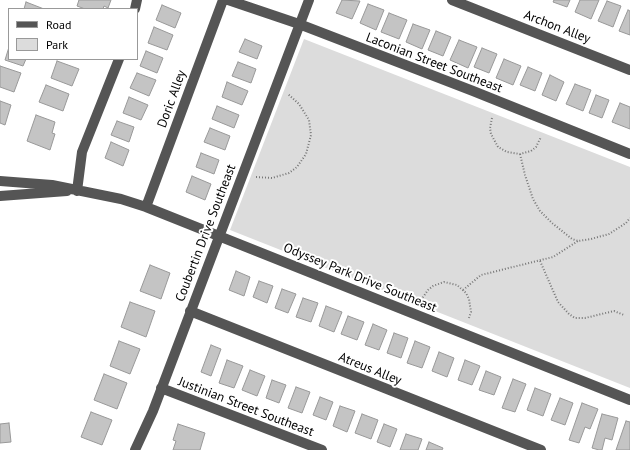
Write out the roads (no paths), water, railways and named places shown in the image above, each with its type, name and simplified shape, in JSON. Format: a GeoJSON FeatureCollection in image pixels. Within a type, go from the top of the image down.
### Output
{"type":"FeatureCollection","features":[{"type":"Feature","properties":{"kind":"street","name":"Doric Alley"},"geometry":{"type":"LineString","coordinates":[[146,207],[223,0]]}},
{"type":"Feature","properties":{"kind":"street","name":"Laconian Street Southeast"},"geometry":{"type":"LineString","coordinates":[[228,0],[299,24],[473,91],[630,154]]}},
{"type":"Feature","properties":{"kind":"street","name":"Coubertin Drive Southeast"},"geometry":{"type":"LineString","coordinates":[[135,450],[153,411],[218,236],[309,0]]}},
{"type":"Feature","properties":{"kind":"street","name":"Archon Alley"},"geometry":{"type":"LineString","coordinates":[[452,0],[630,70]]}},
{"type":"Feature","properties":{"kind":"street"},"geometry":{"type":"LineString","coordinates":[[77,191],[82,152],[119,60]]}},
{"type":"Feature","properties":{"kind":"street","name":"Odyssey Park Drive Southeast"},"geometry":{"type":"LineString","coordinates":[[0,181],[52,185],[121,199],[146,207],[630,400]]}},
{"type":"Feature","properties":{"kind":"street","name":"Odyssey Park Drive Southeast"},"geometry":{"type":"LineString","coordinates":[[0,196],[77,191]]}},
{"type":"Feature","properties":{"kind":"street","name":"Atreus Alley"},"geometry":{"type":"LineString","coordinates":[[190,311],[541,450]]}},
{"type":"Feature","properties":{"kind":"street","name":"Justinian Street Southeast"},"geometry":{"type":"LineString","coordinates":[[161,388],[322,450]]}}]}
